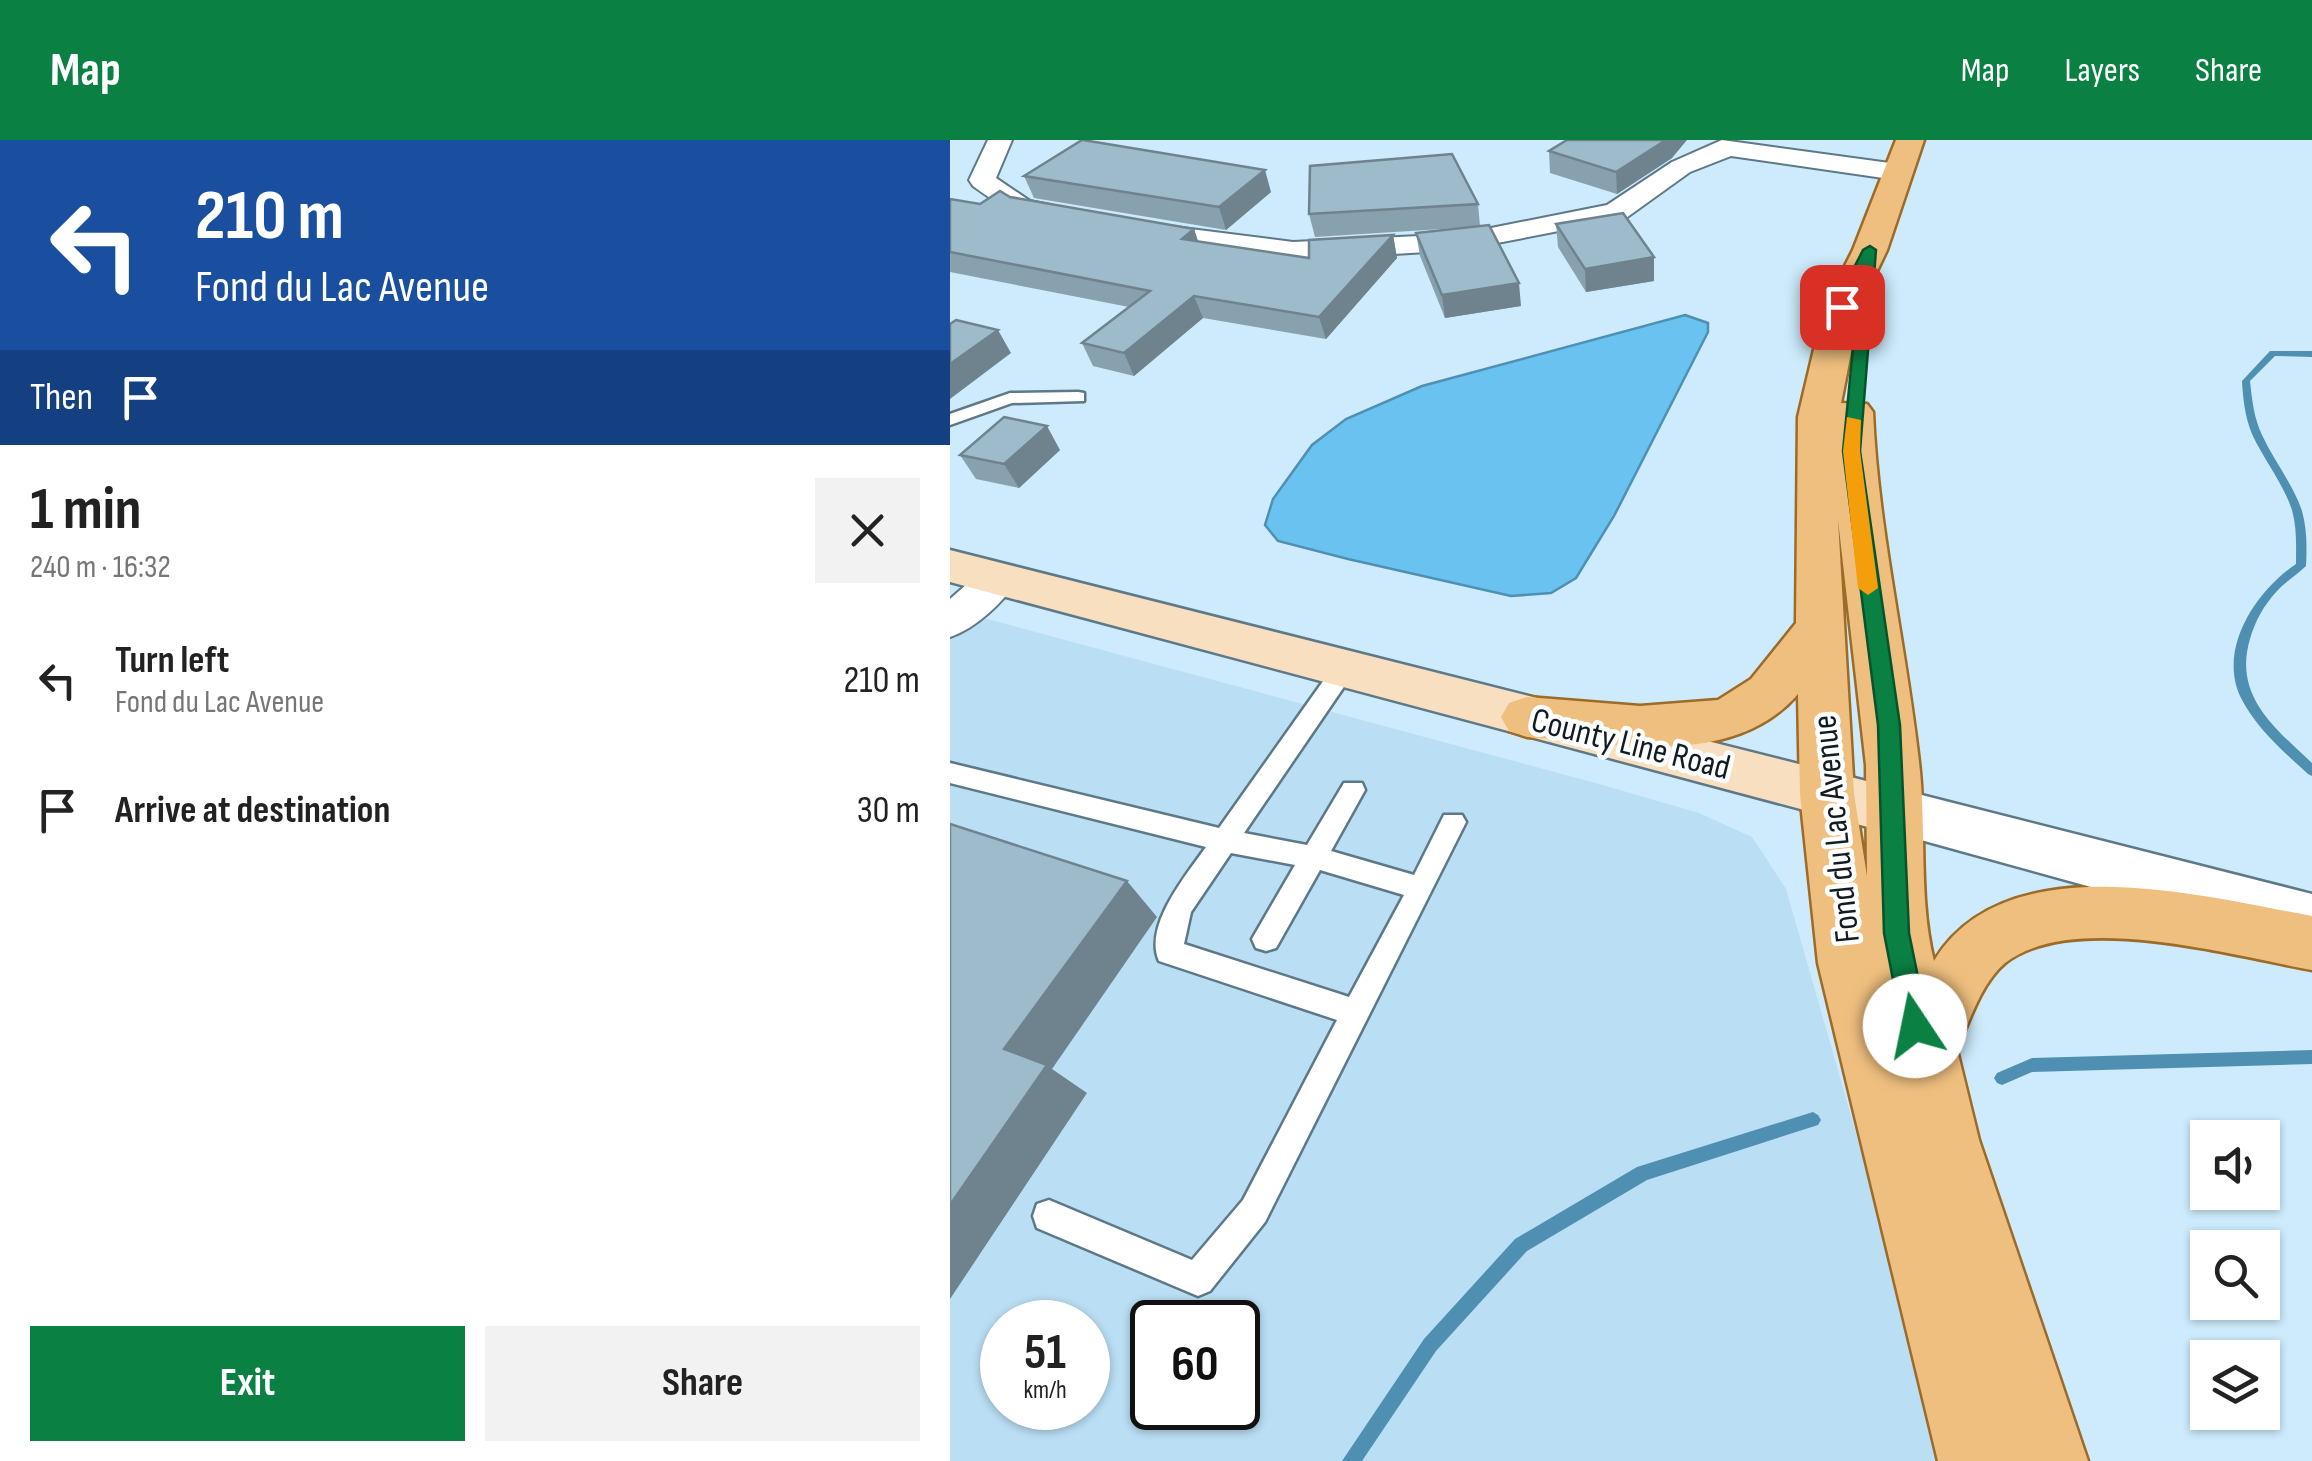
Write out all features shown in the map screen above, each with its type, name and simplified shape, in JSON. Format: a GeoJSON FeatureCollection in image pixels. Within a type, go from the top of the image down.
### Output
{"type":"FeatureCollection","features":[{"type":"Feature","properties":{"kind":"main road","name":"Fond du Lac Avenue"},"geometry":{"type":"LineString","coordinates":[[1904,155],[1870,250],[1842,307],[1818,418],[1820,628],[1827,794],[1849,963],[1979,1461]]}},
{"type":"Feature","properties":{"kind":"main road","name":"Fond du Lac Avenue"},"geometry":{"type":"LineString","coordinates":[[1870,250],[1852,451],[1889,725],[1896,933],[1945,1140],[2048,1461]]}},
{"type":"Feature","properties":{"kind":"main road","name":"County Line Road"},"geometry":{"type":"LineString","coordinates":[[950,566],[1894,810]]}},
{"type":"Feature","properties":{"kind":"main road"},"geometry":{"type":"LineString","coordinates":[[1526,716],[1672,725],[1716,721],[1749,708],[1771,691],[1820,628]]}},
{"type":"Feature","properties":{"kind":"main road"},"geometry":{"type":"LineString","coordinates":[[1922,1053],[1978,948],[2004,929],[2049,915],[2155,919],[2312,943]]}},
{"type":"Feature","properties":{"kind":"street"},"geometry":{"type":"LineString","coordinates":[[1000,140],[982,180],[1021,207],[1078,218]]}},
{"type":"Feature","properties":{"kind":"street"},"geometry":{"type":"LineString","coordinates":[[1810,140],[1904,155]]}},
{"type":"Feature","properties":{"kind":"street"},"geometry":{"type":"LineString","coordinates":[[1115,226],[1293,251],[1461,242],[1616,212],[1681,167],[1732,144],[1904,155]]}},
{"type":"Feature","properties":{"kind":"street"},"geometry":{"type":"LineString","coordinates":[[950,622],[998,578]]}},
{"type":"Feature","properties":{"kind":"street","name":"County Line Road"},"geometry":{"type":"LineString","coordinates":[[1894,810],[2312,921]]}},
{"type":"Feature","properties":{"kind":"lane"},"geometry":{"type":"LineString","coordinates":[[950,420],[1010,398],[1078,397]]}},
{"type":"Feature","properties":{"kind":"lane"},"geometry":{"type":"LineString","coordinates":[[1344,670],[1178,908],[1168,952],[1356,1013]]}},
{"type":"Feature","properties":{"kind":"lane"},"geometry":{"type":"LineString","coordinates":[[950,773],[1222,840],[1313,856],[1422,888]]}},
{"type":"Feature","properties":{"kind":"lane"},"geometry":{"type":"LineString","coordinates":[[1266,939],[1353,790]]}},
{"type":"Feature","properties":{"kind":"lane"},"geometry":{"type":"LineString","coordinates":[[1049,1216],[1198,1280],[1254,1211],[1422,888],[1452,822]]}},
{"type":"Feature","properties":{"kind":"shaded area"},"geometry":{"type":"Polygon","coordinates":[[[950,609],[1599,784],[1699,813],[1752,837],[1786,889],[1950,1461],[950,1461],[950,609]]]}},
{"type":"Feature","properties":{"kind":"water"},"geometry":{"type":"Polygon","coordinates":[[[1685,315],[1708,323],[1708,332],[1614,516],[1576,578],[1551,593],[1511,596],[1348,559],[1278,541],[1265,525],[1273,499],[1312,445],[1346,419],[1422,386],[1685,315]]]}},
{"type":"Feature","properties":{"kind":"building"},"geometry":{"type":"Polygon","coordinates":[[[1082,140],[1265,170],[1219,207],[1024,176],[1082,140]]]}},
{"type":"Feature","properties":{"kind":"building"},"geometry":{"type":"Polygon","coordinates":[[[1567,140],[1666,140],[1616,172],[1549,151],[1567,140]]]}},
{"type":"Feature","properties":{"kind":"building"},"geometry":{"type":"Polygon","coordinates":[[[1452,154],[1478,204],[1309,214],[1310,166],[1452,154]]]}},
{"type":"Feature","properties":{"kind":"building"},"geometry":{"type":"Polygon","coordinates":[[[1000,191],[1010,197],[1194,229],[1182,239],[1309,258],[1309,240],[1393,235],[1319,317],[1194,296],[1124,353],[1082,343],[1150,291],[950,252],[950,199],[980,204],[1000,191]]]}},
{"type":"Feature","properties":{"kind":"building"},"geometry":{"type":"Polygon","coordinates":[[[1623,213],[1654,257],[1585,269],[1556,224],[1623,213]]]}},
{"type":"Feature","properties":{"kind":"building"},"geometry":{"type":"Polygon","coordinates":[[[1489,225],[1519,283],[1442,295],[1416,233],[1489,225]]]}},
{"type":"Feature","properties":{"kind":"building"},"geometry":{"type":"Polygon","coordinates":[[[956,320],[998,330],[950,364],[950,324],[956,320]]]}},
{"type":"Feature","properties":{"kind":"building"},"geometry":{"type":"Polygon","coordinates":[[[1004,417],[1047,426],[1004,464],[960,455],[1004,417]]]}},
{"type":"Feature","properties":{"kind":"building"},"geometry":{"type":"Polygon","coordinates":[[[950,824],[1127,881],[1004,1049],[1047,1065],[950,1205],[950,824]]]}},
{"type":"Feature","properties":{"kind":"waterway"},"geometry":{"type":"LineString","coordinates":[[2312,354],[2273,353],[2246,381],[2256,432],[2288,491],[2302,536],[2301,566],[2262,601],[2245,634],[2240,669],[2242,686],[2253,708],[2312,771]]}},
{"type":"Feature","properties":{"kind":"waterway"},"geometry":{"type":"LineString","coordinates":[[2002,1078],[2032,1065],[2312,1057]]}},
{"type":"Feature","properties":{"kind":"waterway"},"geometry":{"type":"LineString","coordinates":[[1351,1461],[1430,1345],[1521,1245],[1643,1173],[1813,1120]]}},
{"type":"Feature","properties":{"kind":"slow traffic"},"geometry":{"type":"LineString","coordinates":[[1853,420],[1854,484],[1868,588]]}},
{"type":"Feature","properties":{"kind":"route"},"geometry":{"type":"LineString","coordinates":[[1842,307],[1870,250],[1852,451],[1889,725],[1896,933],[1915,1026]]}}]}
